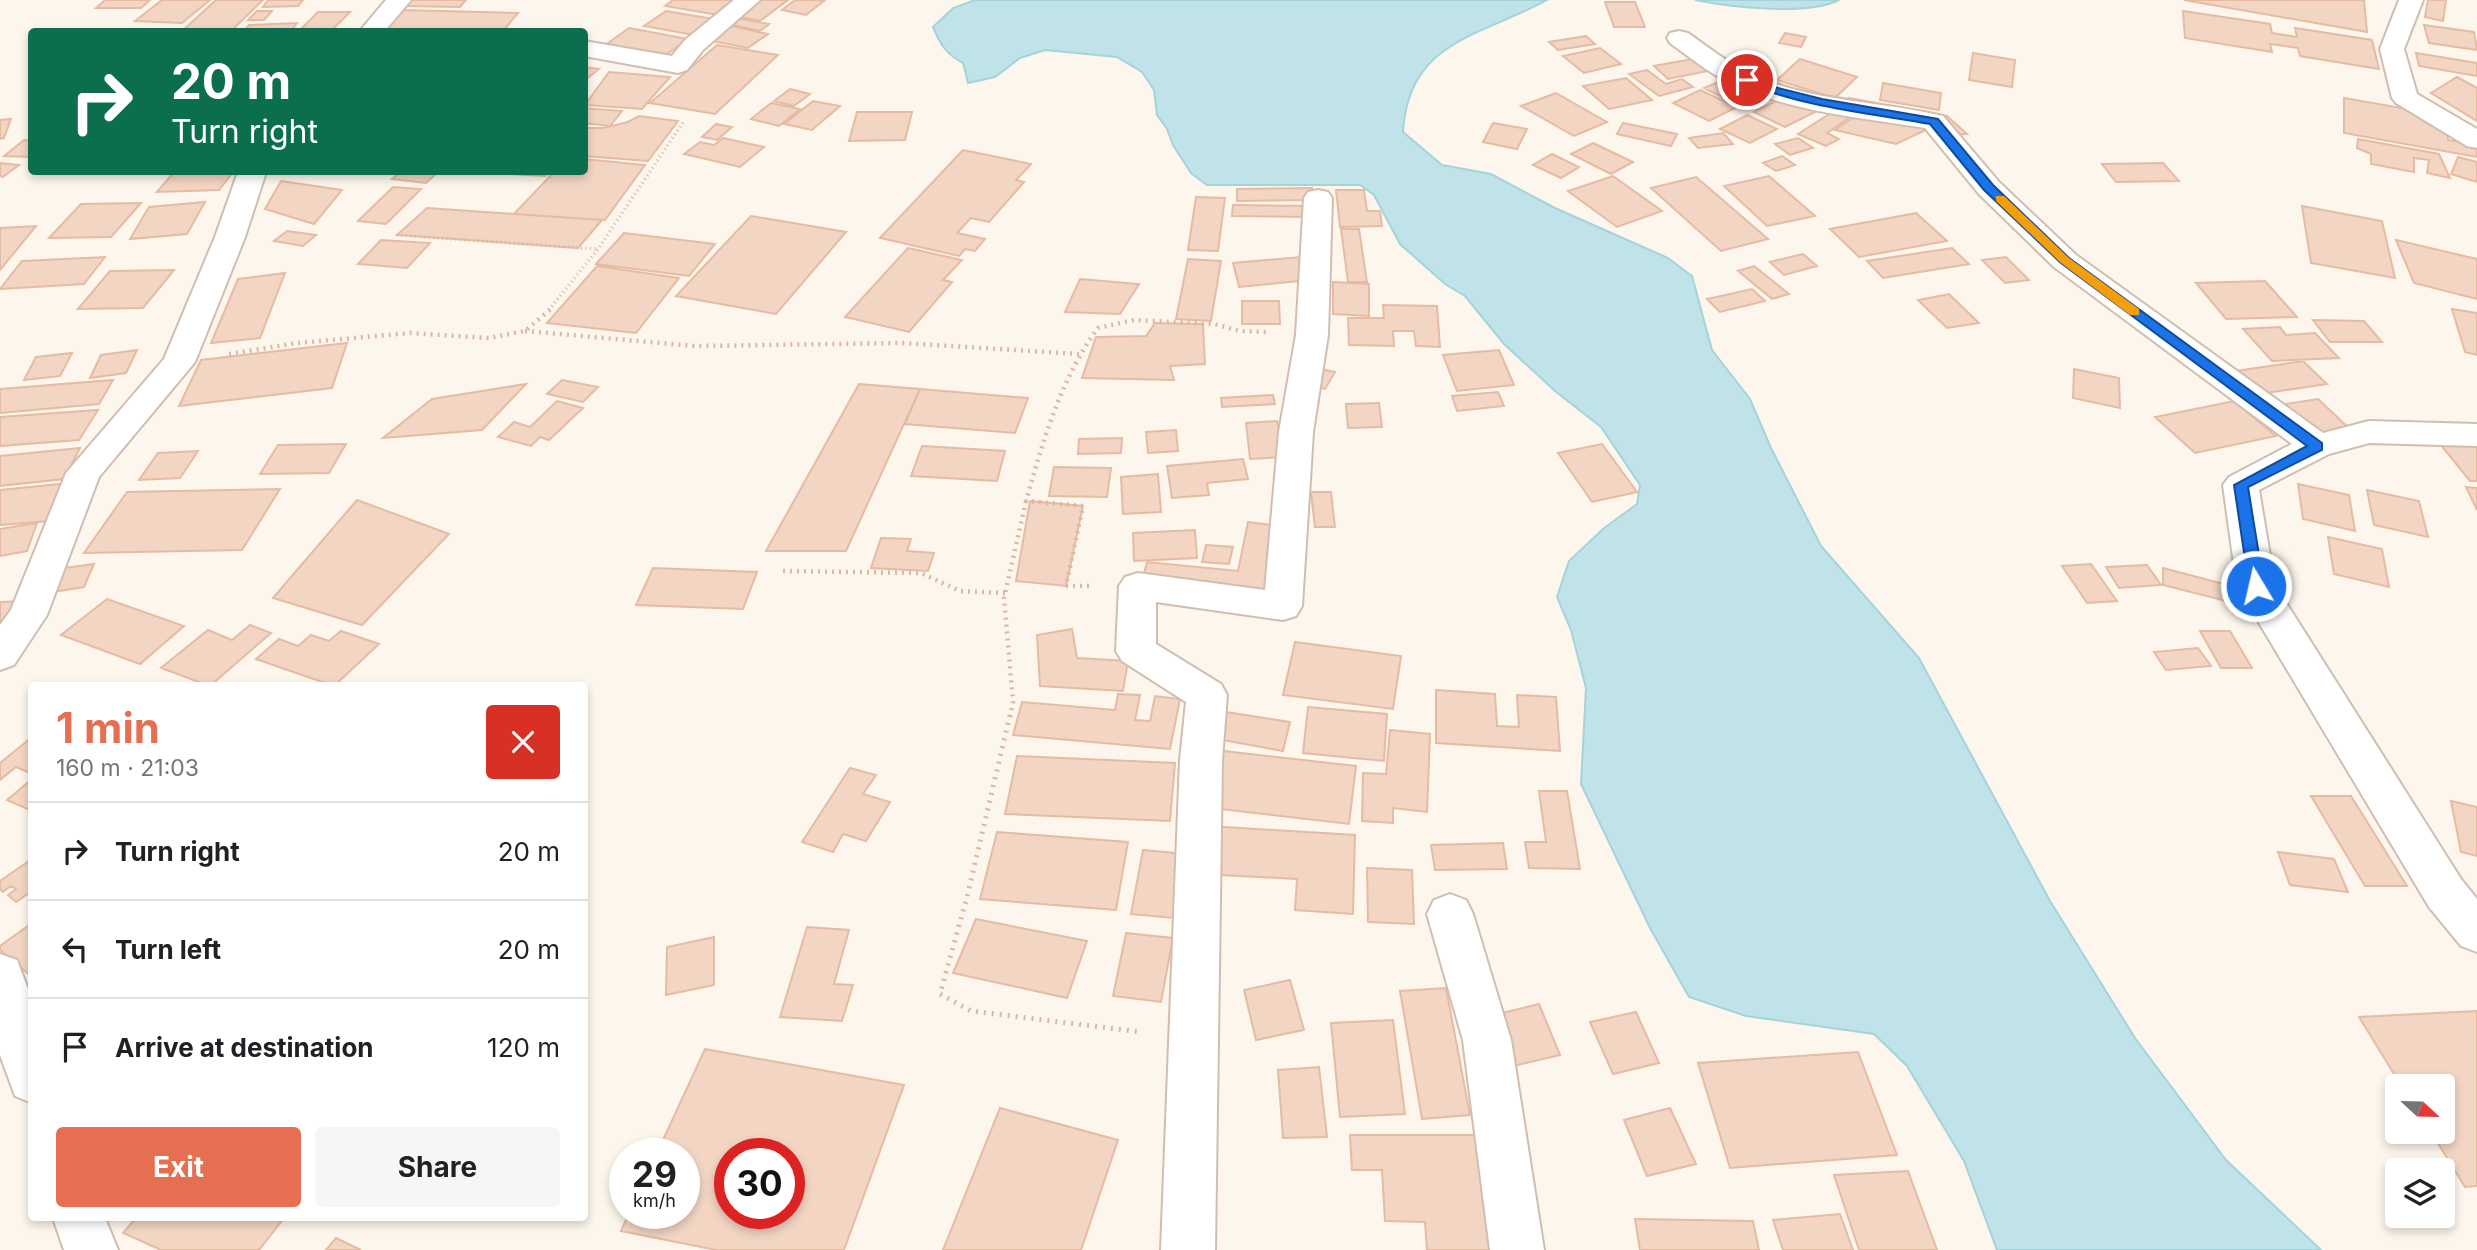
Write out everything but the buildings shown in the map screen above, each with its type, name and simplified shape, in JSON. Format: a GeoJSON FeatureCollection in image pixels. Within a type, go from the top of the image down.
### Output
{"type":"FeatureCollection","features":[{"type":"Feature","properties":{"kind":"street"},"geometry":{"type":"LineString","coordinates":[[374,28],[398,0]]}},
{"type":"Feature","properties":{"kind":"street"},"geometry":{"type":"LineString","coordinates":[[588,49],[678,65],[694,45],[748,0]]}},
{"type":"Feature","properties":{"kind":"street"},"geometry":{"type":"LineString","coordinates":[[2411,0],[2392,49],[2405,98],[2477,140]]}},
{"type":"Feature","properties":{"kind":"street"},"geometry":{"type":"LineString","coordinates":[[1679,38],[1725,70],[1770,89],[1822,102],[1934,121],[1989,188],[2065,261],[2317,446]]}},
{"type":"Feature","properties":{"kind":"street"},"geometry":{"type":"LineString","coordinates":[[1,651],[28,615],[83,473],[179,362],[230,237],[251,175]]}},
{"type":"Feature","properties":{"kind":"street"},"geometry":{"type":"LineString","coordinates":[[1188,1250],[1201,760],[1207,695],[1136,651],[1139,586],[1283,606],[1296,432],[1312,335],[1318,198]]}},
{"type":"Feature","properties":{"kind":"street"},"geometry":{"type":"LineString","coordinates":[[2477,435],[2369,432],[2317,446],[2241,485],[2256,586],[2445,893],[2477,932]]}},
{"type":"Feature","properties":{"kind":"street"},"geometry":{"type":"LineString","coordinates":[[1450,914],[1487,1040],[1517,1250]]}},
{"type":"Feature","properties":{"kind":"street"},"geometry":{"type":"LineString","coordinates":[[0,975],[28,1067]]}},
{"type":"Feature","properties":{"kind":"street"},"geometry":{"type":"LineString","coordinates":[[80,1221],[91,1250]]}},
{"type":"Feature","properties":{"kind":"path"},"geometry":{"type":"LineString","coordinates":[[525,331],[544,317],[598,249],[684,121]]}},
{"type":"Feature","properties":{"kind":"path"},"geometry":{"type":"LineString","coordinates":[[397,235],[598,249]]}},
{"type":"Feature","properties":{"kind":"path"},"geometry":{"type":"LineString","coordinates":[[1194,1037],[1083,1027],[971,1011],[940,994],[967,897],[1013,702],[1005,593],[1026,501],[1043,443],[1079,354],[1098,328],[1134,320],[1214,324],[1240,331],[1312,335]]}},
{"type":"Feature","properties":{"kind":"path"},"geometry":{"type":"LineString","coordinates":[[179,362],[322,341],[410,333],[489,338],[525,331],[695,346],[902,343],[1079,354]]}},
{"type":"Feature","properties":{"kind":"path"},"geometry":{"type":"LineString","coordinates":[[1026,501],[1083,506],[1066,586],[1139,586]]}},
{"type":"Feature","properties":{"kind":"path"},"geometry":{"type":"LineString","coordinates":[[783,571],[921,573],[960,591],[1005,593]]}},
{"type":"Feature","properties":{"kind":"water"},"geometry":{"type":"Polygon","coordinates":[[[975,0],[1547,0],[1474,33],[1434,59],[1418,78],[1408,101],[1403,132],[1442,165],[1491,174],[1555,208],[1668,258],[1692,276],[1712,350],[1750,399],[1771,448],[1821,546],[1919,658],[2050,901],[2135,1038],[2226,1160],[2321,1250],[1997,1250],[1964,1161],[1907,1066],[1874,1034],[1746,1016],[1689,997],[1650,928],[1581,784],[1586,688],[1571,630],[1557,597],[1569,561],[1603,529],[1637,504],[1640,485],[1601,427],[1555,391],[1504,344],[1465,296],[1445,284],[1400,244],[1374,195],[1360,185],[1207,185],[1191,173],[1173,145],[1167,129],[1157,115],[1154,90],[1142,72],[1117,57],[1045,50],[1020,58],[995,77],[968,83],[963,63],[944,48],[933,27],[953,8],[975,0]]]}},
{"type":"Feature","properties":{"kind":"water"},"geometry":{"type":"Polygon","coordinates":[[[1695,0],[1839,0],[1808,8],[1768,9],[1695,0]]]}},
{"type":"Feature","properties":{"kind":"slow traffic"},"geometry":{"type":"LineString","coordinates":[[2000,199],[2065,261],[2135,312]]}},
{"type":"Feature","properties":{"kind":"route"},"geometry":{"type":"LineString","coordinates":[[1747,80],[1770,89],[1822,102],[1934,121],[1989,188],[2065,261],[2317,446],[2241,485],[2256,586]]}}]}
